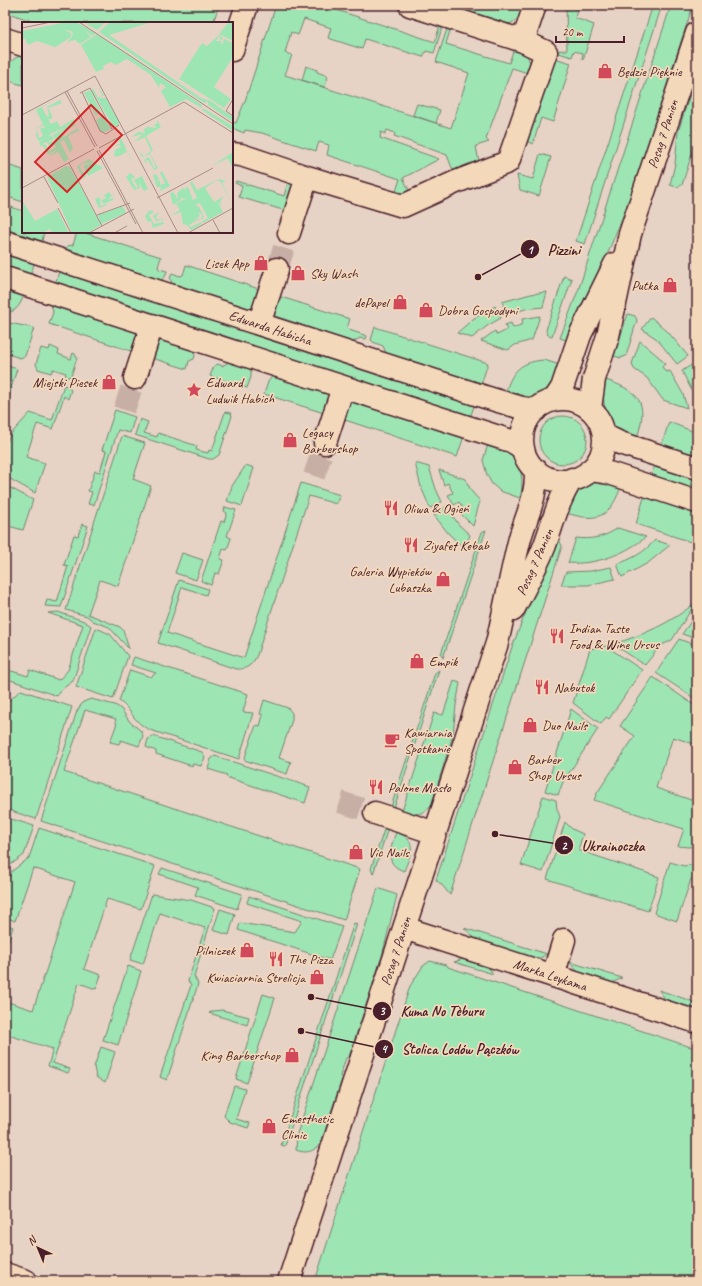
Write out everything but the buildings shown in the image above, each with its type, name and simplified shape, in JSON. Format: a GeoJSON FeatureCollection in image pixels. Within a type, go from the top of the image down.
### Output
{"type":"FeatureCollection","features":[{"type":"Feature","properties":{"kind":"street"},"geometry":{"type":"LineString","coordinates":[[233,47],[247,5]]}},
{"type":"Feature","properties":{"kind":"street"},"geometry":{"type":"LineString","coordinates":[[233,154],[241,155],[403,206],[456,182],[508,162],[546,52],[523,41],[410,5]]}},
{"type":"Feature","properties":{"kind":"street"},"geometry":{"type":"LineString","coordinates":[[523,41],[536,5]]}},
{"type":"Feature","properties":{"kind":"street","name":"Posag 7 Panien"},"geometry":{"type":"LineString","coordinates":[[590,409],[594,379],[608,336],[630,234],[697,33]]}},
{"type":"Feature","properties":{"kind":"street"},"geometry":{"type":"LineString","coordinates":[[289,233],[307,177]]}},
{"type":"Feature","properties":{"kind":"street","name":"Posag 7 Panien"},"geometry":{"type":"LineString","coordinates":[[545,405],[562,388],[580,335],[630,234]]}},
{"type":"Feature","properties":{"kind":"street","name":"Edwarda Habicha"},"geometry":{"type":"LineString","coordinates":[[5,242],[506,404],[522,408],[545,405]]}},
{"type":"Feature","properties":{"kind":"street"},"geometry":{"type":"LineString","coordinates":[[259,324],[277,269]]}},
{"type":"Feature","properties":{"kind":"street"},"geometry":{"type":"LineString","coordinates":[[5,278],[511,441],[523,448]]}},
{"type":"Feature","properties":{"kind":"street"},"geometry":{"type":"LineString","coordinates":[[135,378],[152,325]]}},
{"type":"Feature","properties":{"kind":"street"},"geometry":{"type":"LineString","coordinates":[[325,443],[343,387]]}},
{"type":"Feature","properties":{"kind":"street"},"geometry":{"type":"LineString","coordinates":[[572,400],[583,404],[590,409],[598,419],[604,435],[603,448],[596,464],[581,474],[563,480],[550,478],[536,470],[528,460],[523,448],[522,440],[524,427],[530,416],[545,405],[572,400]]}},
{"type":"Feature","properties":{"kind":"street"},"geometry":{"type":"LineString","coordinates":[[604,435],[620,443],[697,468]]}},
{"type":"Feature","properties":{"kind":"street","name":"Posag 7 Panien"},"geometry":{"type":"LineString","coordinates":[[289,1281],[497,644],[520,537],[535,494],[537,482],[536,470]]}},
{"type":"Feature","properties":{"kind":"street"},"geometry":{"type":"LineString","coordinates":[[581,474],[609,473],[697,502]]}},
{"type":"Feature","properties":{"kind":"street","name":"Posag 7 Panien"},"geometry":{"type":"LineString","coordinates":[[497,644],[544,546],[564,491],[581,474]]}},
{"type":"Feature","properties":{"kind":"street"},"geometry":{"type":"LineString","coordinates":[[375,813],[435,833]]}},
{"type":"Feature","properties":{"kind":"street","name":"Marka Leykama"},"geometry":{"type":"LineString","coordinates":[[404,928],[697,1022]]}},
{"type":"Feature","properties":{"kind":"street"},"geometry":{"type":"LineString","coordinates":[[553,976],[564,940]]}},
{"type":"Feature","properties":{"kind":"street"},"geometry":{"type":"LineString","coordinates":[[5,1274],[26,1281]]}},
{"type":"Feature","properties":{"kind":"green space"},"geometry":{"type":"Polygon","coordinates":[[[5,5],[219,5],[213,22],[35,22],[5,12],[5,5]]]}},
{"type":"Feature","properties":{"kind":"green space"},"geometry":{"type":"Polygon","coordinates":[[[276,5],[321,5],[435,42],[440,25],[443,25],[434,53],[426,51],[423,57],[365,39],[362,49],[328,38],[331,28],[304,19],[298,35],[291,32],[285,53],[292,55],[285,75],[451,128],[469,73],[436,62],[448,26],[451,27],[446,44],[509,63],[514,48],[525,54],[530,63],[528,73],[512,68],[486,139],[489,142],[476,146],[479,162],[454,173],[447,155],[394,136],[395,133],[387,130],[385,134],[381,132],[380,138],[439,159],[403,178],[409,190],[406,194],[398,195],[396,191],[400,179],[327,155],[329,145],[319,142],[316,151],[262,133],[245,130],[244,133],[233,128],[233,122],[236,123],[245,101],[276,5]]]}},
{"type":"Feature","properties":{"kind":"green space"},"geometry":{"type":"Polygon","coordinates":[[[449,5],[526,5],[517,19],[511,23],[502,25],[448,7],[449,5]]]}},
{"type":"Feature","properties":{"kind":"green space"},"geometry":{"type":"Polygon","coordinates":[[[566,5],[578,5],[575,18],[594,25],[583,60],[583,53],[574,51],[572,57],[552,51],[567,50],[566,5]]]}},
{"type":"Feature","properties":{"kind":"green space"},"geometry":{"type":"Polygon","coordinates":[[[653,5],[662,5],[585,244],[576,241],[653,5]]]}},
{"type":"Feature","properties":{"kind":"green space"},"geometry":{"type":"Polygon","coordinates":[[[671,5],[693,5],[630,198],[572,342],[560,338],[579,288],[671,5]]]}},
{"type":"Feature","properties":{"kind":"green space"},"geometry":{"type":"Polygon","coordinates":[[[22,55],[22,85],[5,80],[6,71],[9,64],[18,56],[22,55]]]}},
{"type":"Feature","properties":{"kind":"green space"},"geometry":{"type":"Polygon","coordinates":[[[548,56],[571,63],[553,122],[541,118],[533,144],[526,141],[548,56]]]}},
{"type":"Feature","properties":{"kind":"green space"},"geometry":{"type":"Polygon","coordinates":[[[306,66],[328,76],[325,87],[302,80],[306,66]]]}},
{"type":"Feature","properties":{"kind":"green space"},"geometry":{"type":"Polygon","coordinates":[[[697,72],[697,138],[682,185],[677,187],[670,185],[675,164],[678,132],[697,72]]]}},
{"type":"Feature","properties":{"kind":"green space"},"geometry":{"type":"Polygon","coordinates":[[[417,104],[440,110],[436,123],[413,115],[417,104]]]}},
{"type":"Feature","properties":{"kind":"green space"},"geometry":{"type":"Polygon","coordinates":[[[540,154],[551,157],[539,196],[520,190],[517,175],[533,179],[540,154]]]}},
{"type":"Feature","properties":{"kind":"green space"},"geometry":{"type":"Polygon","coordinates":[[[5,164],[22,170],[22,202],[5,196],[5,164]]]}},
{"type":"Feature","properties":{"kind":"green space"},"geometry":{"type":"Polygon","coordinates":[[[236,181],[284,196],[288,182],[290,181],[294,185],[286,211],[239,197],[242,186],[235,183],[236,181]]]}},
{"type":"Feature","properties":{"kind":"green space"},"geometry":{"type":"Polygon","coordinates":[[[5,205],[22,211],[22,233],[44,233],[42,241],[5,229],[5,205]]]}},
{"type":"Feature","properties":{"kind":"green space"},"geometry":{"type":"Polygon","coordinates":[[[77,233],[85,233],[161,257],[158,267],[159,269],[167,271],[165,277],[161,280],[114,265],[116,267],[65,253],[67,246],[73,245],[77,233]]]}},
{"type":"Feature","properties":{"kind":"green space"},"geometry":{"type":"Polygon","coordinates":[[[5,252],[35,261],[30,276],[5,268],[5,252]]]}},
{"type":"Feature","properties":{"kind":"green space"},"geometry":{"type":"Polygon","coordinates":[[[186,265],[262,290],[255,310],[172,283],[170,279],[172,273],[180,276],[183,275],[186,265]]]}},
{"type":"Feature","properties":{"kind":"green space"},"geometry":{"type":"Polygon","coordinates":[[[60,269],[475,403],[470,418],[55,284],[60,269]]]}},
{"type":"Feature","properties":{"kind":"green space"},"geometry":{"type":"Polygon","coordinates":[[[564,276],[572,279],[552,336],[548,335],[546,330],[564,276]]]}},
{"type":"Feature","properties":{"kind":"green space"},"geometry":{"type":"Polygon","coordinates":[[[5,285],[25,292],[16,309],[5,313],[5,285]]]}},
{"type":"Feature","properties":{"kind":"green space"},"geometry":{"type":"Polygon","coordinates":[[[547,292],[543,307],[525,309],[508,315],[502,302],[531,294],[547,292]]]}},
{"type":"Feature","properties":{"kind":"green space"},"geometry":{"type":"Polygon","coordinates":[[[278,296],[350,319],[347,328],[367,336],[366,339],[360,338],[353,342],[272,315],[278,296]]]}},
{"type":"Feature","properties":{"kind":"green space"},"geometry":{"type":"Polygon","coordinates":[[[51,303],[76,313],[139,333],[134,352],[49,324],[53,312],[51,303]]]}},
{"type":"Feature","properties":{"kind":"green space"},"geometry":{"type":"Polygon","coordinates":[[[495,306],[501,318],[487,326],[472,338],[457,333],[473,319],[495,306]]]}},
{"type":"Feature","properties":{"kind":"green space"},"geometry":{"type":"Polygon","coordinates":[[[628,314],[635,316],[637,320],[626,356],[621,358],[614,356],[628,314]]]}},
{"type":"Feature","properties":{"kind":"green space"},"geometry":{"type":"Polygon","coordinates":[[[540,316],[532,340],[515,345],[508,350],[481,341],[495,331],[497,335],[507,330],[505,325],[511,323],[513,328],[523,324],[522,319],[540,316]]]}},
{"type":"Feature","properties":{"kind":"green space"},"geometry":{"type":"Polygon","coordinates":[[[651,317],[668,332],[688,356],[677,364],[657,339],[642,329],[651,317]]]}},
{"type":"Feature","properties":{"kind":"green space"},"geometry":{"type":"Polygon","coordinates":[[[5,322],[34,328],[25,356],[20,358],[5,353],[5,322]]]}},
{"type":"Feature","properties":{"kind":"green space"},"geometry":{"type":"Polygon","coordinates":[[[375,327],[488,363],[479,391],[430,371],[431,367],[386,353],[383,346],[371,340],[375,327]]]}},
{"type":"Feature","properties":{"kind":"green space"},"geometry":{"type":"Polygon","coordinates":[[[160,338],[183,343],[183,347],[193,350],[195,355],[194,359],[189,361],[187,369],[152,358],[156,343],[160,338]]]}},
{"type":"Feature","properties":{"kind":"green space"},"geometry":{"type":"Polygon","coordinates":[[[640,341],[665,364],[662,367],[666,372],[670,371],[683,394],[687,408],[663,400],[647,378],[634,369],[632,364],[640,341]]]}},
{"type":"Feature","properties":{"kind":"green space"},"geometry":{"type":"Polygon","coordinates":[[[50,346],[59,350],[58,354],[71,359],[73,353],[75,354],[77,358],[71,376],[65,378],[66,373],[53,369],[51,373],[38,369],[36,364],[41,348],[49,350],[50,346]]]}},
{"type":"Feature","properties":{"kind":"green space"},"geometry":{"type":"Polygon","coordinates":[[[234,359],[251,369],[251,377],[247,388],[210,376],[214,366],[218,364],[222,366],[234,359]]]}},
{"type":"Feature","properties":{"kind":"green space"},"geometry":{"type":"Polygon","coordinates":[[[544,360],[563,366],[548,390],[526,400],[503,399],[509,383],[516,371],[527,364],[544,360]]]}},
{"type":"Feature","properties":{"kind":"green space"},"geometry":{"type":"Polygon","coordinates":[[[693,364],[697,371],[697,409],[691,389],[682,371],[693,364]]]}},
{"type":"Feature","properties":{"kind":"green space"},"geometry":{"type":"Polygon","coordinates":[[[5,365],[17,369],[5,416],[5,365]]]}},
{"type":"Feature","properties":{"kind":"green space"},"geometry":{"type":"Polygon","coordinates":[[[273,375],[329,393],[324,413],[264,394],[268,382],[273,375]]]}},
{"type":"Feature","properties":{"kind":"green space"},"geometry":{"type":"Polygon","coordinates":[[[606,380],[629,390],[636,396],[640,403],[642,410],[641,420],[635,444],[615,430],[612,424],[604,404],[603,391],[606,380]]]}},
{"type":"Feature","properties":{"kind":"green space"},"geometry":{"type":"Polygon","coordinates":[[[64,385],[71,390],[68,399],[64,396],[53,429],[37,424],[26,457],[45,463],[35,493],[5,476],[5,446],[10,435],[30,413],[52,420],[64,385]]]}},
{"type":"Feature","properties":{"kind":"green space"},"geometry":{"type":"Polygon","coordinates":[[[349,401],[405,419],[406,415],[466,430],[457,457],[342,419],[349,401]]]}},
{"type":"Feature","properties":{"kind":"green space"},"geometry":{"type":"Polygon","coordinates":[[[115,410],[135,417],[130,433],[118,430],[94,505],[88,504],[92,492],[88,491],[95,471],[100,472],[106,451],[102,450],[115,410]]]}},
{"type":"Feature","properties":{"kind":"green space"},"geometry":{"type":"Polygon","coordinates":[[[225,412],[231,413],[232,416],[219,455],[213,459],[135,435],[140,419],[148,422],[144,433],[157,437],[158,433],[197,446],[196,450],[208,453],[209,450],[212,451],[225,412]]]}},
{"type":"Feature","properties":{"kind":"green space"},"geometry":{"type":"Polygon","coordinates":[[[563,416],[572,418],[580,423],[585,431],[587,440],[585,449],[580,457],[572,462],[563,464],[554,462],[546,457],[541,449],[539,440],[541,431],[546,423],[554,418],[563,416]]]}},
{"type":"Feature","properties":{"kind":"green space"},"geometry":{"type":"Polygon","coordinates":[[[669,422],[697,433],[697,462],[660,450],[669,422]]]}},
{"type":"Feature","properties":{"kind":"green space"},"geometry":{"type":"Polygon","coordinates":[[[122,436],[145,443],[133,479],[151,486],[118,586],[100,580],[88,614],[120,627],[123,630],[129,649],[109,627],[93,621],[87,616],[66,610],[122,436]]]}},
{"type":"Feature","properties":{"kind":"green space"},"geometry":{"type":"Polygon","coordinates":[[[490,438],[512,452],[518,461],[522,481],[520,498],[500,491],[492,484],[487,475],[483,460],[490,438]]]}},
{"type":"Feature","properties":{"kind":"green space"},"geometry":{"type":"Polygon","coordinates":[[[415,463],[429,467],[442,502],[430,508],[421,487],[415,463]]]}},
{"type":"Feature","properties":{"kind":"green space"},"geometry":{"type":"Polygon","coordinates":[[[655,463],[697,476],[697,492],[651,477],[655,463]]]}},
{"type":"Feature","properties":{"kind":"green space"},"geometry":{"type":"Polygon","coordinates":[[[246,465],[254,468],[242,506],[227,501],[232,486],[246,465]]]}},
{"type":"Feature","properties":{"kind":"green space"},"geometry":{"type":"Polygon","coordinates":[[[439,470],[465,479],[472,492],[480,501],[473,526],[461,514],[465,511],[459,502],[454,505],[448,495],[453,493],[448,483],[444,485],[439,470]]]}},
{"type":"Feature","properties":{"kind":"green space"},"geometry":{"type":"Polygon","coordinates":[[[598,481],[622,484],[612,505],[607,511],[601,515],[593,517],[585,517],[563,512],[578,489],[598,481]]]}},
{"type":"Feature","properties":{"kind":"green space"},"geometry":{"type":"Polygon","coordinates":[[[301,483],[340,495],[336,504],[309,496],[254,661],[246,667],[236,669],[158,643],[179,580],[208,589],[206,595],[182,587],[167,633],[244,658],[301,483]]]}},
{"type":"Feature","properties":{"kind":"green space"},"geometry":{"type":"Polygon","coordinates":[[[5,485],[33,500],[23,530],[5,525],[5,485]]]}},
{"type":"Feature","properties":{"kind":"green space"},"geometry":{"type":"Polygon","coordinates":[[[646,491],[697,513],[697,544],[636,524],[646,491]]]}},
{"type":"Feature","properties":{"kind":"green space"},"geometry":{"type":"Polygon","coordinates":[[[225,507],[236,510],[227,536],[231,538],[227,550],[223,549],[220,559],[224,560],[219,574],[215,573],[211,585],[201,581],[221,521],[224,522],[227,513],[224,511],[225,507]]]}},
{"type":"Feature","properties":{"kind":"green space"},"geometry":{"type":"Polygon","coordinates":[[[446,507],[459,525],[470,535],[465,549],[448,533],[434,515],[446,507]]]}},
{"type":"Feature","properties":{"kind":"green space"},"geometry":{"type":"Polygon","coordinates":[[[82,524],[88,526],[61,607],[45,606],[47,600],[57,602],[68,566],[64,565],[74,535],[78,536],[82,524]]]}},
{"type":"Feature","properties":{"kind":"green space"},"geometry":{"type":"Polygon","coordinates":[[[618,528],[646,537],[629,549],[610,557],[589,562],[568,563],[576,538],[587,539],[598,537],[608,534],[618,528]]]}},
{"type":"Feature","properties":{"kind":"green space"},"geometry":{"type":"Polygon","coordinates":[[[486,530],[443,658],[441,654],[482,532],[486,530]]]}},
{"type":"Feature","properties":{"kind":"green space"},"geometry":{"type":"Polygon","coordinates":[[[558,537],[562,546],[450,895],[436,880],[512,647],[546,561],[558,537]]]}},
{"type":"Feature","properties":{"kind":"green space"},"geometry":{"type":"Polygon","coordinates":[[[655,540],[670,545],[648,563],[622,577],[617,564],[638,555],[655,540]]]}},
{"type":"Feature","properties":{"kind":"green space"},"geometry":{"type":"Polygon","coordinates":[[[182,553],[203,560],[196,580],[175,573],[182,553]]]}},
{"type":"Feature","properties":{"kind":"green space"},"geometry":{"type":"Polygon","coordinates":[[[611,567],[615,579],[588,585],[561,585],[566,572],[591,571],[611,567]]]}},
{"type":"Feature","properties":{"kind":"green space"},"geometry":{"type":"Polygon","coordinates":[[[696,602],[672,640],[660,646],[645,665],[613,644],[636,637],[657,628],[696,602]]]}},
{"type":"Feature","properties":{"kind":"green space"},"geometry":{"type":"Polygon","coordinates":[[[58,612],[84,621],[91,626],[73,681],[62,689],[57,696],[5,678],[5,669],[28,676],[30,670],[59,680],[68,670],[83,625],[48,613],[58,612]]]}},
{"type":"Feature","properties":{"kind":"green space"},"geometry":{"type":"Polygon","coordinates":[[[697,613],[697,639],[682,634],[697,613]]]}},
{"type":"Feature","properties":{"kind":"green space"},"geometry":{"type":"Polygon","coordinates":[[[96,628],[110,634],[128,656],[113,699],[76,687],[96,628]]]}},
{"type":"Feature","properties":{"kind":"green space"},"geometry":{"type":"Polygon","coordinates":[[[679,639],[697,646],[697,700],[656,673],[679,639]]]}},
{"type":"Feature","properties":{"kind":"green space"},"geometry":{"type":"Polygon","coordinates":[[[606,646],[642,670],[609,719],[606,717],[601,724],[573,703],[590,649],[606,646]]]}},
{"type":"Feature","properties":{"kind":"green space"},"geometry":{"type":"Polygon","coordinates":[[[134,657],[248,694],[243,712],[253,713],[239,759],[150,730],[136,720],[127,708],[119,701],[130,670],[151,677],[156,673],[131,665],[134,657]]]}},
{"type":"Feature","properties":{"kind":"green space"},"geometry":{"type":"Polygon","coordinates":[[[439,670],[394,808],[391,807],[435,673],[439,670]]]}},
{"type":"Feature","properties":{"kind":"green space"},"geometry":{"type":"Polygon","coordinates":[[[653,677],[697,707],[697,745],[673,737],[656,788],[697,802],[697,846],[678,846],[684,829],[594,800],[597,793],[635,736],[620,726],[653,677]]]}},
{"type":"Feature","properties":{"kind":"green space"},"geometry":{"type":"Polygon","coordinates":[[[454,681],[460,683],[453,735],[431,806],[424,812],[418,814],[402,811],[434,713],[443,715],[454,681]]]}},
{"type":"Feature","properties":{"kind":"green space"},"geometry":{"type":"Polygon","coordinates":[[[21,690],[72,707],[36,819],[5,809],[5,704],[21,690]]]}},
{"type":"Feature","properties":{"kind":"green space"},"geometry":{"type":"Polygon","coordinates":[[[91,699],[115,705],[121,709],[130,722],[141,731],[143,736],[139,746],[121,740],[119,744],[110,742],[117,723],[115,722],[116,719],[85,710],[64,772],[360,869],[344,920],[41,821],[77,711],[83,702],[91,699]]]}},
{"type":"Feature","properties":{"kind":"green space"},"geometry":{"type":"Polygon","coordinates":[[[264,700],[288,708],[292,713],[292,720],[279,758],[291,762],[287,774],[244,760],[256,725],[260,726],[263,715],[260,714],[264,700]]]}},
{"type":"Feature","properties":{"kind":"green space"},"geometry":{"type":"Polygon","coordinates":[[[571,709],[598,729],[563,782],[558,795],[545,791],[571,709]]]}},
{"type":"Feature","properties":{"kind":"green space"},"geometry":{"type":"Polygon","coordinates":[[[153,736],[202,752],[205,757],[201,766],[193,764],[192,766],[156,754],[156,751],[146,747],[148,739],[153,736]]]}},
{"type":"Feature","properties":{"kind":"green space"},"geometry":{"type":"Polygon","coordinates":[[[215,756],[310,787],[305,803],[226,777],[227,775],[208,769],[211,759],[215,756]]]}},
{"type":"Feature","properties":{"kind":"green space"},"geometry":{"type":"Polygon","coordinates":[[[543,796],[556,800],[560,817],[543,872],[521,865],[543,796]]]}},
{"type":"Feature","properties":{"kind":"green space"},"geometry":{"type":"Polygon","coordinates":[[[5,817],[34,826],[24,855],[9,866],[5,867],[5,817]]]}},
{"type":"Feature","properties":{"kind":"green space"},"geometry":{"type":"Polygon","coordinates":[[[565,822],[572,829],[583,834],[578,850],[659,877],[648,911],[547,879],[565,822]]]}},
{"type":"Feature","properties":{"kind":"green space"},"geometry":{"type":"Polygon","coordinates":[[[385,827],[388,828],[373,874],[371,869],[385,827]]]}},
{"type":"Feature","properties":{"kind":"green space"},"geometry":{"type":"Polygon","coordinates":[[[39,828],[155,866],[141,909],[107,899],[84,969],[101,975],[96,989],[79,983],[53,1063],[70,1069],[68,1073],[48,1066],[53,1049],[5,1034],[5,1001],[33,1010],[75,882],[33,868],[15,921],[5,917],[5,888],[11,872],[29,858],[39,828]]]}},
{"type":"Feature","properties":{"kind":"green space"},"geometry":{"type":"Polygon","coordinates":[[[396,832],[403,835],[410,843],[411,853],[404,871],[397,868],[391,860],[390,855],[396,832]]]}},
{"type":"Feature","properties":{"kind":"green space"},"geometry":{"type":"Polygon","coordinates":[[[670,862],[684,866],[697,864],[697,880],[691,879],[677,921],[654,913],[670,862]]]}},
{"type":"Feature","properties":{"kind":"green space"},"geometry":{"type":"Polygon","coordinates":[[[162,868],[242,894],[237,909],[195,895],[198,887],[159,874],[162,868]]]}},
{"type":"Feature","properties":{"kind":"green space"},"geometry":{"type":"Polygon","coordinates":[[[378,888],[397,895],[382,956],[349,1057],[346,1058],[340,1076],[342,1079],[321,1143],[310,1151],[306,1152],[296,1150],[297,1134],[378,888]]]}},
{"type":"Feature","properties":{"kind":"green space"},"geometry":{"type":"Polygon","coordinates":[[[152,894],[191,900],[215,908],[194,976],[198,984],[167,1080],[160,1077],[191,985],[188,981],[205,928],[160,913],[143,964],[130,960],[152,894]]]}},
{"type":"Feature","properties":{"kind":"green space"},"geometry":{"type":"Polygon","coordinates":[[[249,896],[342,927],[330,960],[238,930],[240,923],[295,932],[302,921],[247,903],[249,896]]]}},
{"type":"Feature","properties":{"kind":"green space"},"geometry":{"type":"Polygon","coordinates":[[[220,909],[235,914],[229,935],[213,930],[220,909]]]}},
{"type":"Feature","properties":{"kind":"green space"},"geometry":{"type":"Polygon","coordinates":[[[354,923],[357,924],[285,1146],[281,1145],[354,923]]]}},
{"type":"Feature","properties":{"kind":"green space"},"geometry":{"type":"Polygon","coordinates":[[[5,925],[13,927],[5,951],[5,925]]]}},
{"type":"Feature","properties":{"kind":"green space"},"geometry":{"type":"Polygon","coordinates":[[[464,928],[547,954],[540,958],[534,959],[478,941],[464,928]]]}},
{"type":"Feature","properties":{"kind":"green space"},"geometry":{"type":"Polygon","coordinates":[[[466,958],[487,965],[493,974],[454,962],[466,958]]]}},
{"type":"Feature","properties":{"kind":"green space"},"geometry":{"type":"Polygon","coordinates":[[[430,961],[447,965],[448,967],[697,1049],[697,1281],[315,1281],[410,986],[423,966],[430,961]]]}},
{"type":"Feature","properties":{"kind":"green space"},"geometry":{"type":"Polygon","coordinates":[[[570,962],[622,978],[610,984],[599,981],[582,974],[573,967],[570,962]]]}},
{"type":"Feature","properties":{"kind":"green space"},"geometry":{"type":"Polygon","coordinates":[[[128,966],[141,971],[118,1045],[103,1040],[128,966]]]}},
{"type":"Feature","properties":{"kind":"green space"},"geometry":{"type":"Polygon","coordinates":[[[659,990],[697,1003],[697,1008],[688,1009],[667,1002],[659,990]]]}},
{"type":"Feature","properties":{"kind":"green space"},"geometry":{"type":"Polygon","coordinates":[[[263,994],[275,998],[247,1083],[236,1079],[263,994]]]}},
{"type":"Feature","properties":{"kind":"green space"},"geometry":{"type":"Polygon","coordinates":[[[222,1010],[249,1017],[247,1025],[209,1013],[222,1010]]]}},
{"type":"Feature","properties":{"kind":"green space"},"geometry":{"type":"Polygon","coordinates":[[[101,1047],[115,1052],[105,1083],[96,1077],[94,1067],[101,1047]]]}},
{"type":"Feature","properties":{"kind":"green space"},"geometry":{"type":"Polygon","coordinates":[[[234,1086],[245,1089],[236,1119],[250,1123],[248,1128],[230,1122],[224,1116],[234,1086]]]}},
{"type":"Feature","properties":{"kind":"tunnel"},"geometry":{"type":"LineString","coordinates":[[277,269],[289,233]]}},
{"type":"Feature","properties":{"kind":"tunnel"},"geometry":{"type":"LineString","coordinates":[[124,410],[135,378]]}},
{"type":"Feature","properties":{"kind":"tunnel"},"geometry":{"type":"LineString","coordinates":[[314,476],[325,443]]}},
{"type":"Feature","properties":{"kind":"tunnel"},"geometry":{"type":"LineString","coordinates":[[340,802],[375,813]]}},
{"type":"Feature","properties":{"kind":"place","name":"Będzie Pięknie"},"geometry":{"type":"Point","coordinates":[605,71]}},
{"type":"Feature","properties":{"kind":"place","name":"Lisek App"},"geometry":{"type":"Point","coordinates":[261,263]}},
{"type":"Feature","properties":{"kind":"place","name":"Sky Wash"},"geometry":{"type":"Point","coordinates":[298,273]}},
{"type":"Feature","properties":{"kind":"place","name":"Pizzini"},"geometry":{"type":"Point","coordinates":[478,277]}},
{"type":"Feature","properties":{"kind":"place","name":"Putka"},"geometry":{"type":"Point","coordinates":[670,285]}},
{"type":"Feature","properties":{"kind":"place","name":"dePapel"},"geometry":{"type":"Point","coordinates":[400,302]}},
{"type":"Feature","properties":{"kind":"place","name":"Dobra Gospodyni"},"geometry":{"type":"Point","coordinates":[426,310]}},
{"type":"Feature","properties":{"kind":"place","name":"Miejski Piesek"},"geometry":{"type":"Point","coordinates":[109,382]}},
{"type":"Feature","properties":{"kind":"place","name":"Edward Ludwik Habich"},"geometry":{"type":"Point","coordinates":[194,390]}},
{"type":"Feature","properties":{"kind":"place","name":"Legacy Barbershop"},"geometry":{"type":"Point","coordinates":[290,440]}},
{"type":"Feature","properties":{"kind":"place","name":"Oliwa & Ogień"},"geometry":{"type":"Point","coordinates":[391,508]}},
{"type":"Feature","properties":{"kind":"place","name":"Ziyafet Kebab"},"geometry":{"type":"Point","coordinates":[411,545]}},
{"type":"Feature","properties":{"kind":"place","name":"Galeria Wypieków Lubaszka"},"geometry":{"type":"Point","coordinates":[443,579]}},
{"type":"Feature","properties":{"kind":"place","name":"Indian Taste Food & Wine Ursus"},"geometry":{"type":"Point","coordinates":[557,636]}},
{"type":"Feature","properties":{"kind":"place","name":"Empik"},"geometry":{"type":"Point","coordinates":[417,661]}},
{"type":"Feature","properties":{"kind":"place","name":"Nabutok"},"geometry":{"type":"Point","coordinates":[542,687]}},
{"type":"Feature","properties":{"kind":"place","name":"Duo Nails"},"geometry":{"type":"Point","coordinates":[530,725]}},
{"type":"Feature","properties":{"kind":"place","name":"Kawiarnia Spotkanie"},"geometry":{"type":"Point","coordinates":[392,740]}},
{"type":"Feature","properties":{"kind":"place","name":"Barber Shop Ursus"},"geometry":{"type":"Point","coordinates":[515,767]}},
{"type":"Feature","properties":{"kind":"place","name":"Palone Masło"},"geometry":{"type":"Point","coordinates":[376,787]}},
{"type":"Feature","properties":{"kind":"place","name":"Ukrainoczka"},"geometry":{"type":"Point","coordinates":[495,834]}},
{"type":"Feature","properties":{"kind":"place","name":"Vic Nails"},"geometry":{"type":"Point","coordinates":[356,852]}},
{"type":"Feature","properties":{"kind":"place","name":"Pilniczek"},"geometry":{"type":"Point","coordinates":[247,950]}},
{"type":"Feature","properties":{"kind":"place","name":"The Pizza"},"geometry":{"type":"Point","coordinates":[276,959]}},
{"type":"Feature","properties":{"kind":"place","name":"Kwiaciarnia Strelicja"},"geometry":{"type":"Point","coordinates":[317,977]}},
{"type":"Feature","properties":{"kind":"place","name":"Kuma No Tèburu"},"geometry":{"type":"Point","coordinates":[311,997]}},
{"type":"Feature","properties":{"kind":"place","name":"Stolica Lodów Pączków"},"geometry":{"type":"Point","coordinates":[301,1031]}},
{"type":"Feature","properties":{"kind":"place","name":"King Barbershop"},"geometry":{"type":"Point","coordinates":[292,1055]}},
{"type":"Feature","properties":{"kind":"place","name":"Emesthetic Clinic"},"geometry":{"type":"Point","coordinates":[269,1126]}}]}
